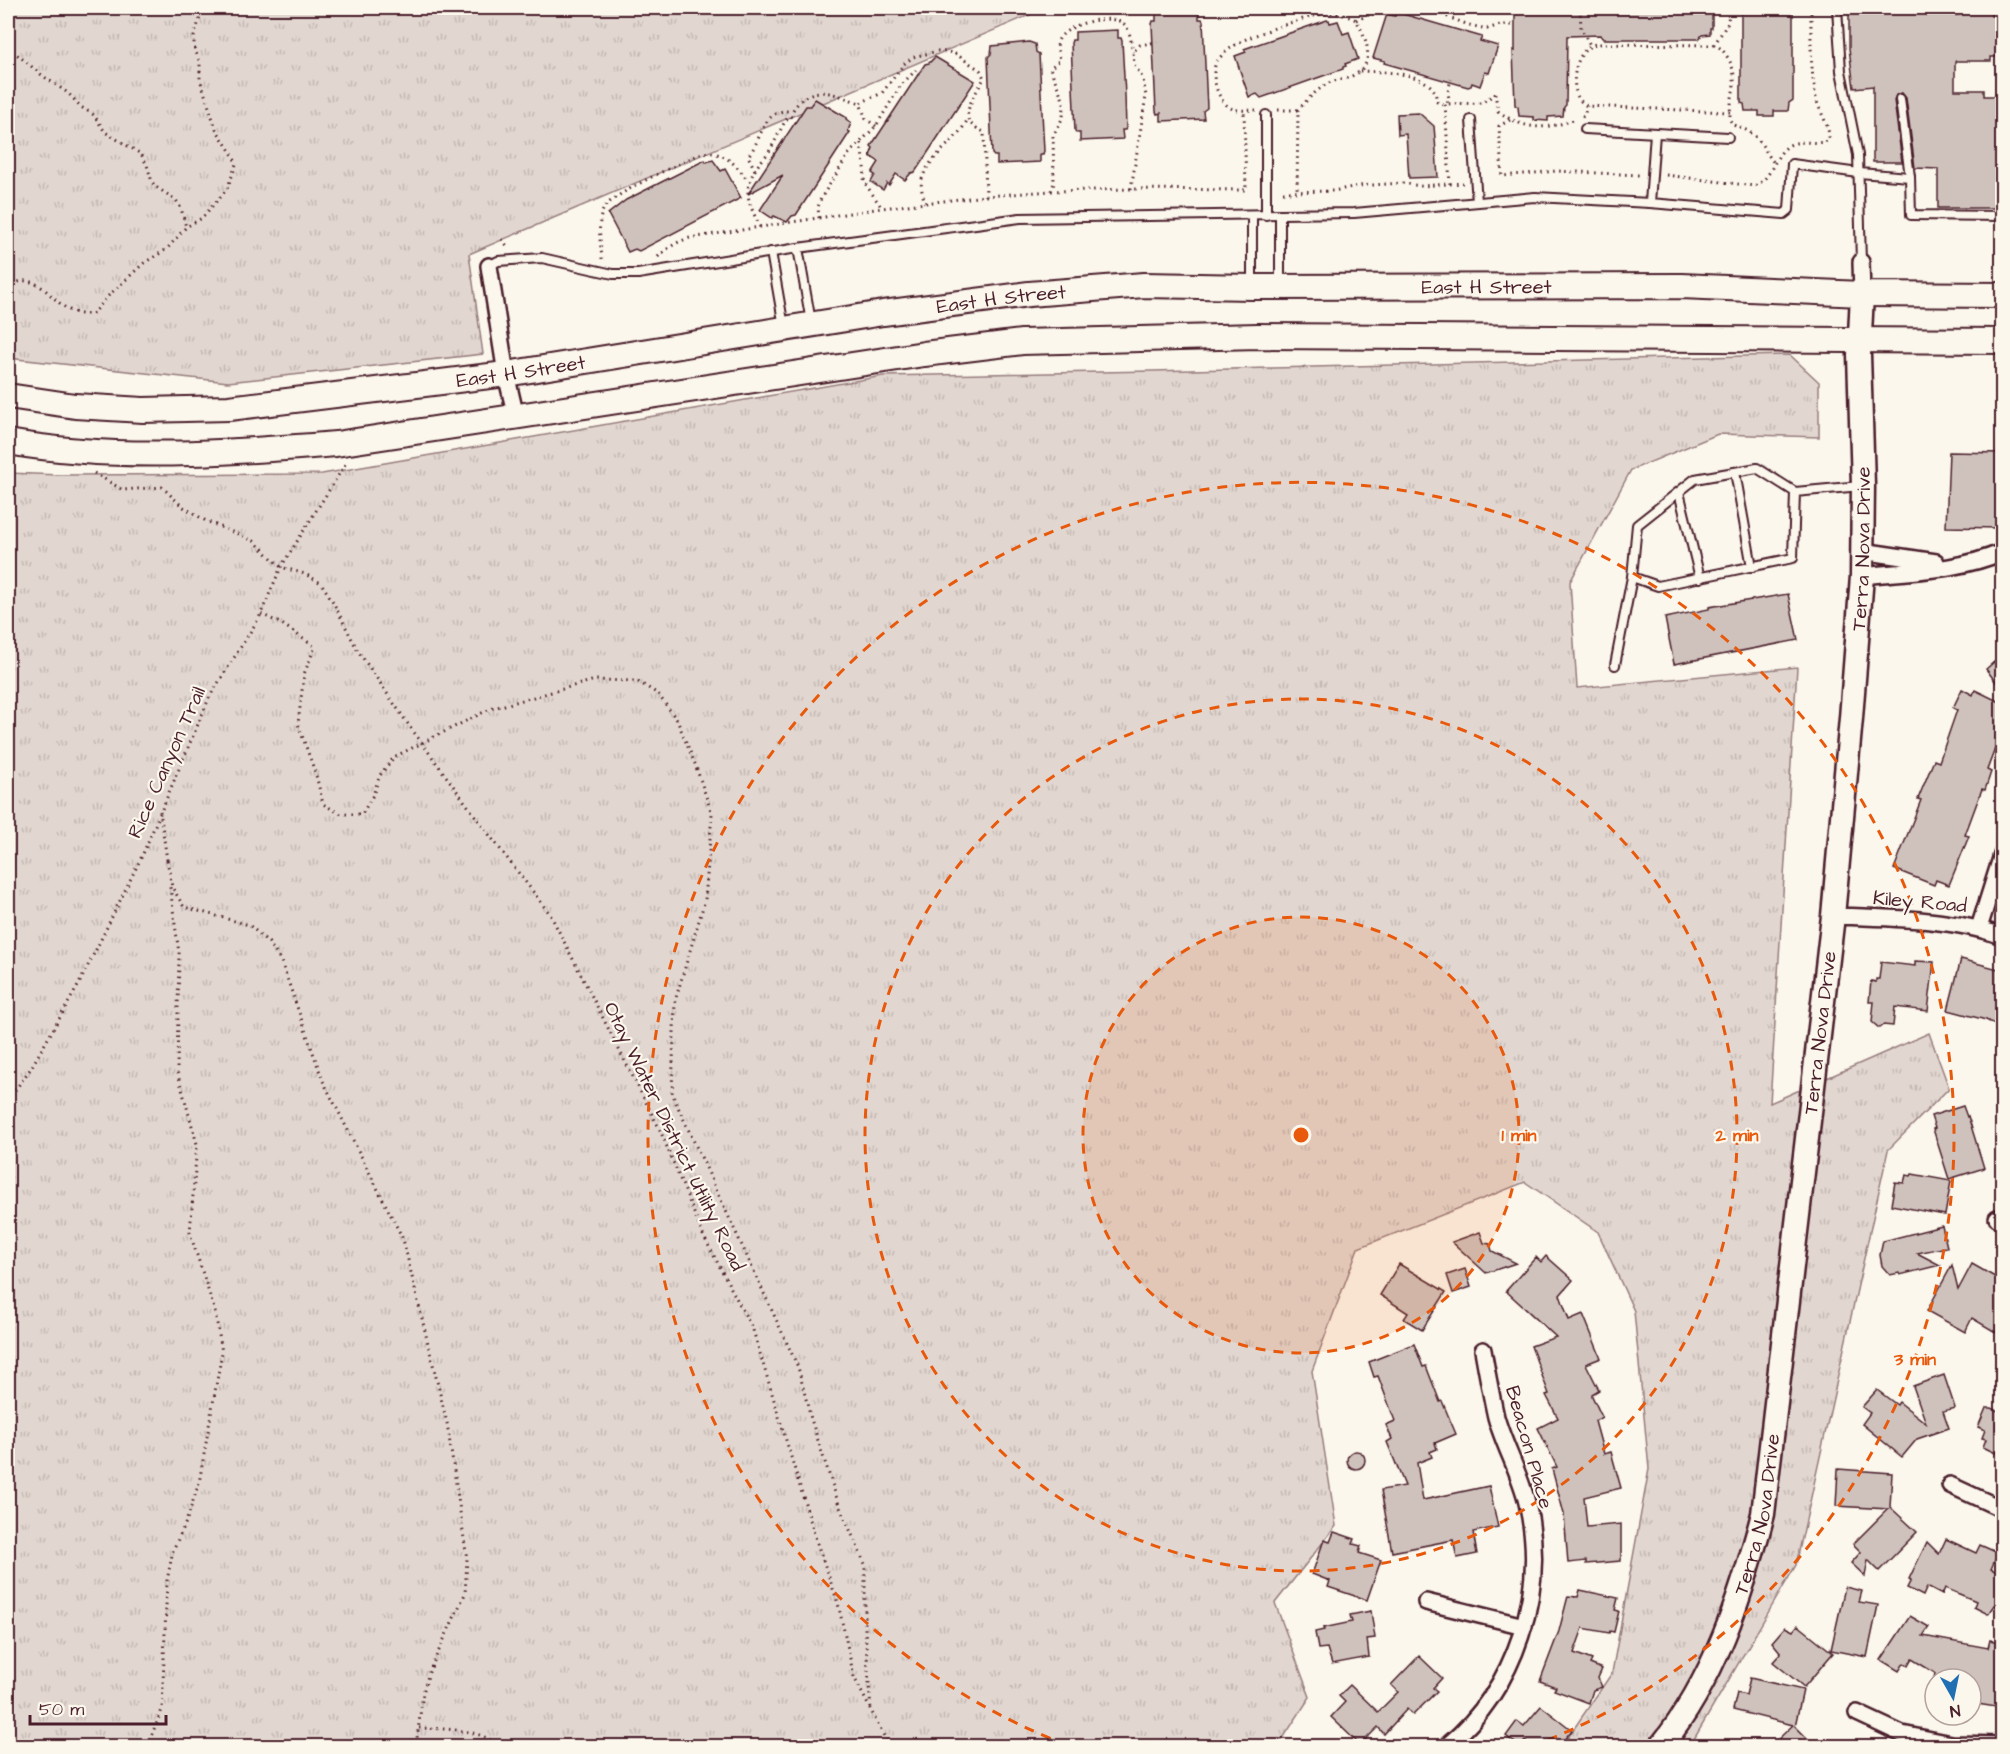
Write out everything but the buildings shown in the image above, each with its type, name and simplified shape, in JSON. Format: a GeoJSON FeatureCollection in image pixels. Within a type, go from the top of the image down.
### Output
{"type":"FeatureCollection","features":[{"type":"Feature","properties":{"kind":"main road","name":"East H Street"},"geometry":{"type":"LineString","coordinates":[[8,396],[75,406],[143,410],[229,408],[506,374],[811,323],[1029,294],[1144,285],[1682,286],[1862,294],[2002,295]]}},
{"type":"Feature","properties":{"kind":"main road"},"geometry":{"type":"LineString","coordinates":[[8,442],[110,453],[249,451],[359,441],[924,354],[1022,342],[1258,336],[2002,341]]}},
{"type":"Feature","properties":{"kind":"street"},"geometry":{"type":"LineString","coordinates":[[1861,262],[1862,294]]}},
{"type":"Feature","properties":{"kind":"street"},"geometry":{"type":"LineString","coordinates":[[489,266],[506,374],[516,417]]}},
{"type":"Feature","properties":{"kind":"street","name":"Terra Nova Drive"},"geometry":{"type":"LineString","coordinates":[[1661,1746],[1698,1690],[1728,1629],[1747,1575],[1763,1515],[1833,916],[1862,576],[1860,341],[1862,294]]}},
{"type":"Feature","properties":{"kind":"street"},"geometry":{"type":"LineString","coordinates":[[1862,551],[1957,566]]}},
{"type":"Feature","properties":{"kind":"street"},"geometry":{"type":"LineString","coordinates":[[1862,576],[1957,566],[1984,560],[2002,552]]}},
{"type":"Feature","properties":{"kind":"street"},"geometry":{"type":"LineString","coordinates":[[1980,928],[2002,855]]}},
{"type":"Feature","properties":{"kind":"street","name":"Kiley Road"},"geometry":{"type":"LineString","coordinates":[[1833,916],[1892,918],[1980,928],[2002,936]]}},
{"type":"Feature","properties":{"kind":"street","name":"Beacon Place"},"geometry":{"type":"LineString","coordinates":[[1447,1746],[1464,1731],[1494,1692],[1506,1671],[1524,1626],[1532,1587],[1534,1557],[1531,1524],[1521,1482],[1497,1418],[1483,1350]]}},
{"type":"Feature","properties":{"kind":"street"},"geometry":{"type":"LineString","coordinates":[[1950,1485],[2002,1509]]}},
{"type":"Feature","properties":{"kind":"street"},"geometry":{"type":"LineString","coordinates":[[1425,1602],[1524,1626]]}},
{"type":"Feature","properties":{"kind":"street"},"geometry":{"type":"LineString","coordinates":[[1857,1713],[1902,1734],[1952,1744],[2002,1745]]}},
{"type":"Feature","properties":{"kind":"lane"},"geometry":{"type":"LineString","coordinates":[[1837,8],[1841,71],[1858,155],[1861,262]]}},
{"type":"Feature","properties":{"kind":"lane"},"geometry":{"type":"LineString","coordinates":[[1900,99],[1910,177],[1911,215],[2002,216]]}},
{"type":"Feature","properties":{"kind":"lane"},"geometry":{"type":"LineString","coordinates":[[1266,113],[1266,215]]}},
{"type":"Feature","properties":{"kind":"lane"},"geometry":{"type":"LineString","coordinates":[[1471,120],[1477,202]]}},
{"type":"Feature","properties":{"kind":"lane"},"geometry":{"type":"LineString","coordinates":[[1585,129],[1728,137]]}},
{"type":"Feature","properties":{"kind":"lane"},"geometry":{"type":"LineString","coordinates":[[1650,202],[1655,133]]}},
{"type":"Feature","properties":{"kind":"lane"},"geometry":{"type":"LineString","coordinates":[[489,266],[498,261],[542,258],[613,274],[638,274],[798,248],[1020,218],[1165,214],[1354,213],[1535,197],[1650,202],[1784,214],[1789,210],[1792,164],[1910,177]]}},
{"type":"Feature","properties":{"kind":"lane"},"geometry":{"type":"LineString","coordinates":[[1252,215],[1252,287]]}},
{"type":"Feature","properties":{"kind":"lane"},"geometry":{"type":"LineString","coordinates":[[1280,215],[1280,287]]}},
{"type":"Feature","properties":{"kind":"lane"},"geometry":{"type":"LineString","coordinates":[[798,248],[811,323]]}},
{"type":"Feature","properties":{"kind":"lane"},"geometry":{"type":"LineString","coordinates":[[771,252],[784,328]]}},
{"type":"Feature","properties":{"kind":"lane"},"geometry":{"type":"LineString","coordinates":[[1615,665],[1632,577],[1637,525],[1695,479],[1757,468],[1795,492],[1863,486]]}},
{"type":"Feature","properties":{"kind":"lane"},"geometry":{"type":"LineString","coordinates":[[1735,472],[1752,567]]}},
{"type":"Feature","properties":{"kind":"lane"},"geometry":{"type":"LineString","coordinates":[[1679,492],[1700,578]]}},
{"type":"Feature","properties":{"kind":"lane"},"geometry":{"type":"LineString","coordinates":[[1632,577],[1658,586],[1793,558],[1795,492]]}},
{"type":"Feature","properties":{"kind":"path"},"geometry":{"type":"LineString","coordinates":[[8,288],[19,281],[32,282],[76,314],[94,313],[107,297],[144,263],[174,243],[186,227],[202,218],[227,189],[236,164],[216,129],[200,79],[200,63],[194,47],[194,37],[203,8]]}},
{"type":"Feature","properties":{"kind":"path"},"geometry":{"type":"LineString","coordinates":[[1356,20],[1388,8]]}},
{"type":"Feature","properties":{"kind":"path"},"geometry":{"type":"LineString","coordinates":[[1412,8],[1437,13],[1487,29],[1500,25],[1514,25]]}},
{"type":"Feature","properties":{"kind":"path"},"geometry":{"type":"LineString","coordinates":[[1580,8],[1581,28],[1590,45]]}},
{"type":"Feature","properties":{"kind":"path"},"geometry":{"type":"LineString","coordinates":[[1714,45],[1728,23],[1729,8]]}},
{"type":"Feature","properties":{"kind":"path"},"geometry":{"type":"LineString","coordinates":[[1666,167],[1666,176],[1754,186],[1767,178],[1783,150],[1789,145],[1804,141],[1825,142],[1829,139],[1816,98],[1811,62],[1811,8]]}},
{"type":"Feature","properties":{"kind":"path"},"geometry":{"type":"LineString","coordinates":[[1266,113],[1233,109],[1225,105],[1215,84],[1215,66],[1218,60],[1239,42],[1319,14],[1340,14],[1356,20],[1363,31],[1368,55],[1366,63],[1351,77],[1331,82],[1315,92],[1298,110],[1297,193]]}},
{"type":"Feature","properties":{"kind":"path"},"geometry":{"type":"LineString","coordinates":[[1051,191],[1054,183],[1053,136],[1063,117],[1062,97],[1050,68],[1059,60],[1057,43],[1074,25],[1114,19],[1121,21],[1127,27],[1134,64],[1143,79],[1146,96],[1131,189]]}},
{"type":"Feature","properties":{"kind":"path"},"geometry":{"type":"LineString","coordinates":[[1132,52],[1140,45],[1157,42]]}},
{"type":"Feature","properties":{"kind":"path"},"geometry":{"type":"LineString","coordinates":[[1590,45],[1714,45],[1724,51],[1734,72],[1735,82],[1730,120],[1733,125],[1751,131],[1758,137],[1774,164]]}},
{"type":"Feature","properties":{"kind":"path"},"geometry":{"type":"LineString","coordinates":[[1590,45],[1580,57],[1575,84],[1579,99],[1587,106],[1730,112]]}},
{"type":"Feature","properties":{"kind":"path"},"geometry":{"type":"LineString","coordinates":[[8,47],[68,93],[81,108],[94,116],[105,132],[141,154],[152,182],[176,200],[181,208],[186,227]]}},
{"type":"Feature","properties":{"kind":"path"},"geometry":{"type":"LineString","coordinates":[[760,227],[748,202],[748,181],[771,150],[780,127],[799,101],[808,94],[817,92],[860,103],[882,93],[904,64],[913,57],[938,51],[954,53],[980,70],[984,78],[960,132],[932,162],[921,180],[925,203]]}},
{"type":"Feature","properties":{"kind":"path"},"geometry":{"type":"LineString","coordinates":[[819,218],[818,207],[821,198],[849,154],[876,126],[901,85],[916,70]]}},
{"type":"Feature","properties":{"kind":"path"},"geometry":{"type":"LineString","coordinates":[[1360,71],[1396,72],[1423,81],[1434,91],[1437,102],[1445,104],[1480,103],[1495,94],[1498,111],[1510,120],[1526,126],[1544,128],[1564,124],[1584,116],[1587,106]]}},
{"type":"Feature","properties":{"kind":"path"},"geometry":{"type":"LineString","coordinates":[[1450,184],[1445,104],[1449,100],[1451,79]]}},
{"type":"Feature","properties":{"kind":"path"},"geometry":{"type":"LineString","coordinates":[[860,103],[866,118],[876,126]]}},
{"type":"Feature","properties":{"kind":"path"},"geometry":{"type":"LineString","coordinates":[[755,170],[748,156],[760,138],[763,126],[782,110],[792,111]]}},
{"type":"Feature","properties":{"kind":"path"},"geometry":{"type":"LineString","coordinates":[[656,258],[682,240],[925,203],[1051,191],[1246,190],[1244,110]]}},
{"type":"Feature","properties":{"kind":"path"},"geometry":{"type":"LineString","coordinates":[[1276,110],[1298,110]]}},
{"type":"Feature","properties":{"kind":"path"},"geometry":{"type":"LineString","coordinates":[[789,116],[795,118]]}},
{"type":"Feature","properties":{"kind":"path"},"geometry":{"type":"LineString","coordinates":[[968,118],[970,124],[984,132],[986,196]]}},
{"type":"Feature","properties":{"kind":"path"},"geometry":{"type":"LineString","coordinates":[[1510,120],[1499,126],[1502,176],[1557,171],[1641,176],[1641,166]]}},
{"type":"Feature","properties":{"kind":"path"},"geometry":{"type":"LineString","coordinates":[[861,143],[866,169],[864,182],[882,208]]}},
{"type":"Feature","properties":{"kind":"path"},"geometry":{"type":"LineString","coordinates":[[593,258],[602,260],[601,216],[611,200],[702,153],[717,153],[738,166],[748,181]]}},
{"type":"Feature","properties":{"kind":"path"},"geometry":{"type":"LineString","coordinates":[[1284,192],[1333,191],[1358,186],[1402,183],[1421,186],[1463,183]]}},
{"type":"Feature","properties":{"kind":"path"},"geometry":{"type":"LineString","coordinates":[[502,238],[507,247],[512,249]]}},
{"type":"Feature","properties":{"kind":"path","name":"Rice Canyon Trail"},"geometry":{"type":"LineString","coordinates":[[8,1100],[31,1068],[78,986],[142,856],[210,696],[261,614],[281,567],[359,441]]}},
{"type":"Feature","properties":{"kind":"path","name":"Otay Water District Utility Road"},"geometry":{"type":"LineString","coordinates":[[91,471],[123,490],[162,487],[182,506],[206,521],[254,541],[281,567],[304,574],[321,583],[358,651],[421,742],[550,914],[660,1130],[703,1235],[753,1330],[816,1540],[838,1603],[854,1677],[889,1746]]}},
{"type":"Feature","properties":{"kind":"path"},"geometry":{"type":"LineString","coordinates":[[261,614],[282,624],[315,647],[304,674],[298,724],[316,775],[323,804],[342,813],[362,814],[373,795],[380,775],[394,757],[490,709],[595,680],[637,681],[658,694],[677,720],[712,814],[705,900],[675,1000],[672,1094],[798,1367],[811,1419],[839,1505],[865,1564],[865,1630],[871,1710]]}},
{"type":"Feature","properties":{"kind":"path"},"geometry":{"type":"LineString","coordinates":[[147,1746],[162,1710],[167,1581],[173,1551],[200,1483],[222,1352],[215,1312],[190,1233],[197,1144],[177,1071],[179,953],[160,811]]}},
{"type":"Feature","properties":{"kind":"path"},"geometry":{"type":"LineString","coordinates":[[167,860],[172,887],[184,907],[249,925],[269,943],[281,961],[322,1081],[403,1239],[447,1423],[467,1559],[465,1594],[429,1672],[423,1693],[416,1746]]}},
{"type":"Feature","properties":{"kind":"path"},"geometry":{"type":"LineString","coordinates":[[418,1728],[464,1730],[494,1742],[498,1746]]}},
{"type":"Feature","properties":{"kind":"green space"},"geometry":{"type":"Polygon","coordinates":[[[8,8],[1046,8],[469,254],[483,354],[228,382],[8,358],[8,8]]]}},
{"type":"Feature","properties":{"kind":"green space"},"geometry":{"type":"Polygon","coordinates":[[[1790,355],[1819,382],[1819,437],[1718,434],[1631,470],[1570,582],[1577,688],[1797,667],[1770,1103],[1929,1033],[1949,1088],[1888,1150],[1796,1565],[1690,1746],[1562,1746],[1612,1673],[1649,1469],[1634,1311],[1598,1232],[1525,1182],[1358,1248],[1312,1371],[1336,1526],[1275,1603],[1310,1697],[1278,1746],[8,1746],[8,473],[60,475],[322,474],[883,376],[1790,355]]]}}]}
